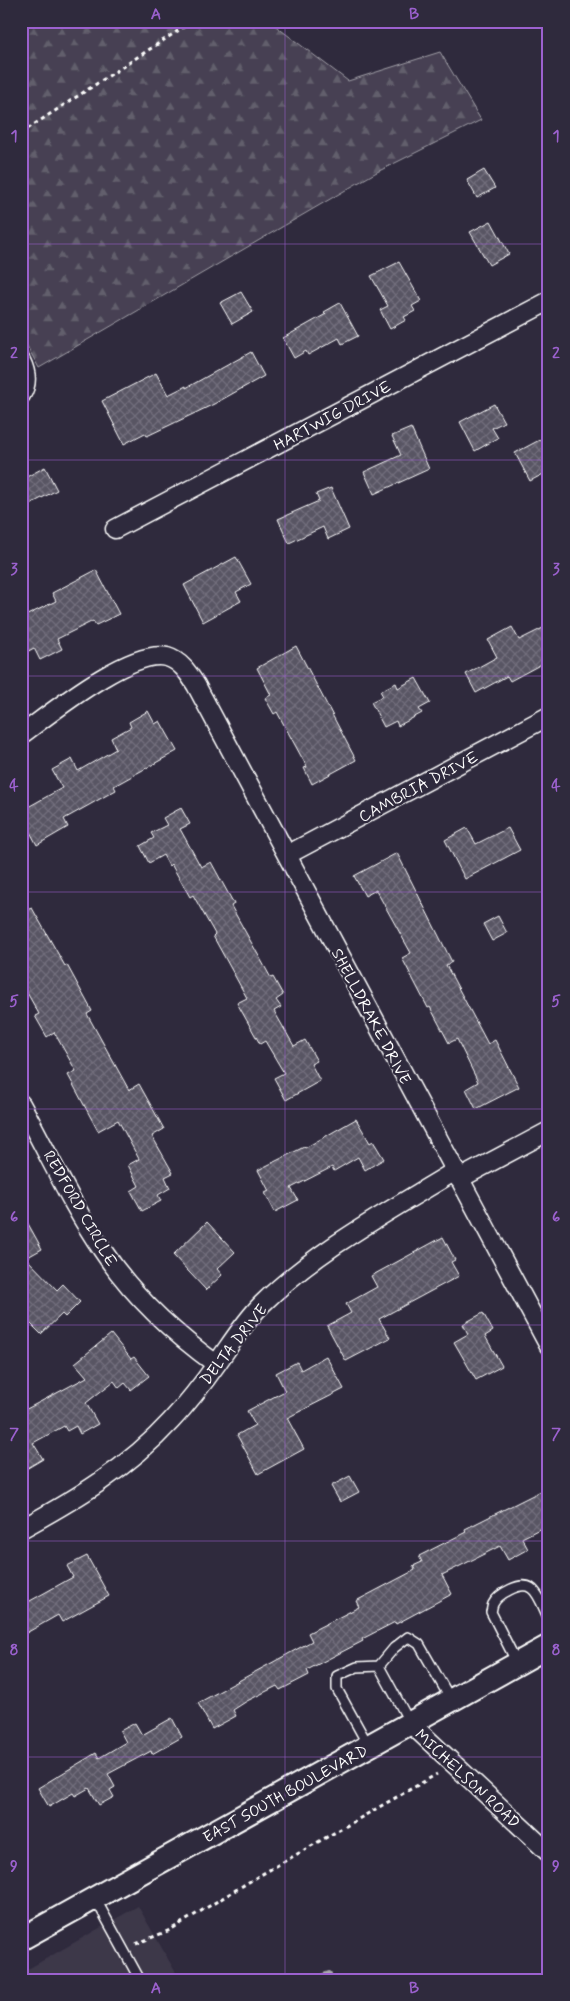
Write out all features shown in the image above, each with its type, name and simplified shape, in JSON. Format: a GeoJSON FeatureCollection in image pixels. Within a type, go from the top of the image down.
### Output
{"type":"FeatureCollection","features":[{"type":"Feature","properties":{"kind":"street","name":"HARTWIG DRIVE"},"geometry":{"type":"LineString","coordinates":[[115,529],[549,302]]}},
{"type":"Feature","properties":{"kind":"street"},"geometry":{"type":"LineString","coordinates":[[21,361],[26,379],[26,388],[21,395]]}},
{"type":"Feature","properties":{"kind":"street","name":"SHELLDRAKE DRIVE"},"geometry":{"type":"LineString","coordinates":[[21,734],[73,697],[136,660],[155,655],[169,657],[182,665],[196,685],[549,1346]]}},
{"type":"Feature","properties":{"kind":"street","name":"CAMBRIA DRIVE"},"geometry":{"type":"LineString","coordinates":[[287,855],[549,716]]}},
{"type":"Feature","properties":{"kind":"street","name":"REDFORD CIRCLE"},"geometry":{"type":"LineString","coordinates":[[21,1104],[103,1251],[136,1293],[162,1320],[183,1340],[216,1364]]}},
{"type":"Feature","properties":{"kind":"street","name":"DELTA DRIVE"},"geometry":{"type":"LineString","coordinates":[[21,1529],[77,1498],[112,1474],[145,1447],[171,1421],[251,1317],[300,1270],[341,1240],[457,1175],[549,1132]]}},
{"type":"Feature","properties":{"kind":"street","name":"EAST SOUTH BOULEVARD"},"geometry":{"type":"LineString","coordinates":[[21,1939],[549,1646]]}},
{"type":"Feature","properties":{"kind":"street","name":"MICHELSON ROAD"},"geometry":{"type":"LineString","coordinates":[[410,1723],[549,1853]]}},
{"type":"Feature","properties":{"kind":"lane"},"geometry":{"type":"LineString","coordinates":[[518,1664],[491,1612],[494,1603],[508,1591],[520,1586],[528,1586],[533,1590],[549,1618]]}},
{"type":"Feature","properties":{"kind":"lane"},"geometry":{"type":"LineString","coordinates":[[369,1746],[337,1689],[337,1676],[357,1668],[379,1666],[394,1648],[408,1638],[419,1644],[451,1700]]}},
{"type":"Feature","properties":{"kind":"lane"},"geometry":{"type":"LineString","coordinates":[[379,1666],[410,1723]]}},
{"type":"Feature","properties":{"kind":"lane"},"geometry":{"type":"LineString","coordinates":[[95,1898],[140,1980]]}},
{"type":"Feature","properties":{"kind":"path"},"geometry":{"type":"LineString","coordinates":[[21,133],[193,21]]}},
{"type":"Feature","properties":{"kind":"path"},"geometry":{"type":"LineString","coordinates":[[124,1950],[170,1930],[257,1877],[453,1764]]}},
{"type":"Feature","properties":{"kind":"shaded area"},"geometry":{"type":"Polygon","coordinates":[[[138,1906],[180,1980],[21,1980],[21,1973],[138,1906]]]}},
{"type":"Feature","properties":{"kind":"green space"},"geometry":{"type":"Polygon","coordinates":[[[21,21],[269,21],[348,81],[440,52],[481,120],[375,173],[39,368],[21,335],[21,21]]]}},
{"type":"Feature","properties":{"kind":"building"},"geometry":{"type":"Polygon","coordinates":[[[484,170],[495,188],[477,198],[467,180],[484,170]]]}},
{"type":"Feature","properties":{"kind":"building"},"geometry":{"type":"Polygon","coordinates":[[[491,221],[509,254],[489,265],[470,232],[491,221]]]}},
{"type":"Feature","properties":{"kind":"building"},"geometry":{"type":"Polygon","coordinates":[[[399,262],[421,301],[412,306],[415,311],[404,317],[406,320],[390,329],[380,310],[388,306],[371,276],[399,262]]]}},
{"type":"Feature","properties":{"kind":"building"},"geometry":{"type":"Polygon","coordinates":[[[241,292],[253,312],[232,324],[220,303],[241,292]]]}},
{"type":"Feature","properties":{"kind":"building"},"geometry":{"type":"Polygon","coordinates":[[[340,303],[358,336],[342,344],[339,338],[308,355],[306,351],[294,358],[283,338],[326,314],[324,312],[340,303]]]}},
{"type":"Feature","properties":{"kind":"building"},"geometry":{"type":"Polygon","coordinates":[[[251,352],[264,376],[214,404],[147,436],[145,433],[124,444],[102,401],[156,373],[168,395],[186,386],[186,388],[251,352]]]}},
{"type":"Feature","properties":{"kind":"building"},"geometry":{"type":"Polygon","coordinates":[[[494,404],[504,422],[492,428],[498,438],[475,451],[460,422],[494,404]]]}},
{"type":"Feature","properties":{"kind":"building"},"geometry":{"type":"Polygon","coordinates":[[[411,428],[429,469],[374,494],[364,472],[401,455],[392,436],[411,428]]]}},
{"type":"Feature","properties":{"kind":"building"},"geometry":{"type":"Polygon","coordinates":[[[549,435],[549,471],[530,481],[515,453],[549,435]]]}},
{"type":"Feature","properties":{"kind":"building"},"geometry":{"type":"Polygon","coordinates":[[[45,467],[57,490],[21,509],[21,480],[45,467]]]}},
{"type":"Feature","properties":{"kind":"building"},"geometry":{"type":"Polygon","coordinates":[[[331,488],[349,529],[328,539],[323,527],[289,543],[278,519],[319,501],[316,494],[331,488]]]}},
{"type":"Feature","properties":{"kind":"building"},"geometry":{"type":"Polygon","coordinates":[[[236,557],[251,584],[236,592],[241,601],[203,622],[184,585],[236,557]]]}},
{"type":"Feature","properties":{"kind":"building"},"geometry":{"type":"Polygon","coordinates":[[[96,570],[119,614],[96,625],[93,621],[57,639],[62,649],[40,660],[34,648],[21,655],[21,618],[56,601],[52,593],[96,570]]]}},
{"type":"Feature","properties":{"kind":"building"},"geometry":{"type":"Polygon","coordinates":[[[549,625],[549,660],[510,681],[507,676],[476,693],[466,674],[497,657],[488,640],[512,627],[519,640],[549,625]]]}},
{"type":"Feature","properties":{"kind":"building"},"geometry":{"type":"Polygon","coordinates":[[[296,646],[356,760],[312,784],[304,768],[307,767],[277,712],[274,714],[265,698],[271,695],[257,668],[296,646]]]}},
{"type":"Feature","properties":{"kind":"building"},"geometry":{"type":"Polygon","coordinates":[[[416,678],[430,703],[419,709],[422,713],[398,726],[396,721],[384,727],[371,702],[383,696],[380,691],[396,683],[398,688],[416,678]]]}},
{"type":"Feature","properties":{"kind":"building"},"geometry":{"type":"Polygon","coordinates":[[[148,711],[155,724],[160,721],[177,751],[114,786],[116,790],[64,819],[68,827],[37,845],[29,830],[21,834],[21,811],[62,788],[52,770],[72,759],[78,771],[116,749],[111,738],[131,727],[129,722],[148,711]]]}},
{"type":"Feature","properties":{"kind":"building"},"geometry":{"type":"Polygon","coordinates":[[[181,808],[190,824],[180,829],[201,867],[211,862],[234,904],[231,906],[271,978],[273,977],[283,995],[276,1000],[281,1007],[274,1011],[294,1046],[305,1040],[317,1061],[311,1064],[320,1081],[286,1100],[274,1078],[284,1073],[265,1041],[260,1044],[237,1003],[247,998],[193,895],[190,897],[171,864],[169,866],[163,855],[149,863],[140,846],[154,838],[151,833],[167,825],[163,818],[181,808]]]}},
{"type":"Feature","properties":{"kind":"building"},"geometry":{"type":"Polygon","coordinates":[[[467,828],[476,844],[508,828],[520,850],[465,879],[445,840],[467,828]]]}},
{"type":"Feature","properties":{"kind":"building"},"geometry":{"type":"Polygon","coordinates":[[[397,853],[452,962],[446,965],[488,1044],[495,1040],[519,1087],[476,1109],[466,1089],[478,1082],[457,1039],[449,1043],[430,1007],[428,1008],[402,958],[411,953],[376,890],[365,896],[354,876],[397,853]]]}},
{"type":"Feature","properties":{"kind":"building"},"geometry":{"type":"Polygon","coordinates":[[[32,908],[65,966],[67,965],[92,1011],[87,1014],[129,1090],[139,1084],[164,1129],[152,1136],[173,1173],[165,1177],[170,1188],[158,1195],[161,1201],[142,1211],[131,1191],[139,1186],[128,1165],[139,1159],[118,1120],[98,1131],[68,1075],[76,1071],[54,1032],[47,1037],[35,1016],[39,1014],[21,982],[21,914],[32,908]]]}},
{"type":"Feature","properties":{"kind":"building"},"geometry":{"type":"Polygon","coordinates":[[[498,916],[507,933],[492,941],[483,924],[498,916]]]}},
{"type":"Feature","properties":{"kind":"building"},"geometry":{"type":"Polygon","coordinates":[[[356,1119],[370,1143],[373,1141],[384,1159],[365,1170],[358,1157],[334,1171],[332,1167],[291,1188],[298,1200],[275,1212],[265,1193],[269,1191],[258,1170],[305,1148],[356,1119]]]}},
{"type":"Feature","properties":{"kind":"building"},"geometry":{"type":"Polygon","coordinates":[[[21,1211],[42,1249],[26,1258],[57,1290],[63,1284],[80,1302],[65,1317],[62,1314],[41,1334],[21,1314],[21,1211]]]}},
{"type":"Feature","properties":{"kind":"building"},"geometry":{"type":"Polygon","coordinates":[[[207,1222],[235,1252],[217,1269],[222,1275],[206,1290],[173,1255],[207,1222]]]}},
{"type":"Feature","properties":{"kind":"building"},"geometry":{"type":"Polygon","coordinates":[[[443,1237],[455,1260],[451,1262],[459,1276],[379,1319],[390,1338],[346,1361],[327,1326],[351,1313],[346,1304],[377,1287],[371,1276],[443,1237]]]}},
{"type":"Feature","properties":{"kind":"building"},"geometry":{"type":"Polygon","coordinates":[[[483,1313],[493,1331],[485,1336],[502,1366],[476,1380],[454,1342],[468,1334],[463,1324],[483,1313]]]}},
{"type":"Feature","properties":{"kind":"building"},"geometry":{"type":"Polygon","coordinates":[[[111,1334],[131,1359],[134,1357],[149,1376],[131,1390],[125,1383],[119,1388],[114,1381],[86,1403],[98,1424],[80,1434],[76,1426],[67,1431],[64,1426],[33,1443],[43,1459],[21,1472],[21,1412],[87,1377],[75,1363],[111,1334]]]}},
{"type":"Feature","properties":{"kind":"building"},"geometry":{"type":"Polygon","coordinates":[[[326,1356],[344,1389],[287,1418],[304,1449],[258,1474],[237,1435],[255,1425],[247,1411],[285,1391],[276,1373],[297,1362],[301,1370],[326,1356]]]}},
{"type":"Feature","properties":{"kind":"building"},"geometry":{"type":"Polygon","coordinates":[[[350,1476],[359,1492],[340,1502],[331,1486],[350,1476]]]}},
{"type":"Feature","properties":{"kind":"building"},"geometry":{"type":"Polygon","coordinates":[[[549,1487],[549,1524],[522,1538],[528,1549],[508,1560],[500,1546],[442,1575],[452,1594],[396,1624],[395,1622],[362,1639],[363,1641],[307,1670],[309,1675],[280,1690],[277,1686],[247,1701],[233,1710],[236,1716],[212,1729],[198,1703],[312,1641],[308,1633],[359,1607],[356,1601],[415,1570],[413,1566],[422,1562],[419,1556],[466,1532],[465,1529],[549,1487]]]}},
{"type":"Feature","properties":{"kind":"building"},"geometry":{"type":"Polygon","coordinates":[[[87,1556],[109,1596],[62,1622],[58,1615],[21,1636],[21,1606],[73,1577],[67,1566],[87,1556]]]}},
{"type":"Feature","properties":{"kind":"building"},"geometry":{"type":"Polygon","coordinates":[[[172,1718],[182,1737],[152,1754],[151,1751],[108,1774],[115,1787],[110,1790],[114,1797],[99,1805],[89,1788],[75,1796],[73,1793],[49,1807],[38,1788],[96,1753],[99,1758],[126,1742],[120,1731],[135,1723],[142,1735],[172,1718]]]}},
{"type":"Feature","properties":{"kind":"waterway"},"geometry":{"type":"LineString","coordinates":[[313,1980],[329,1974]]}}]}
